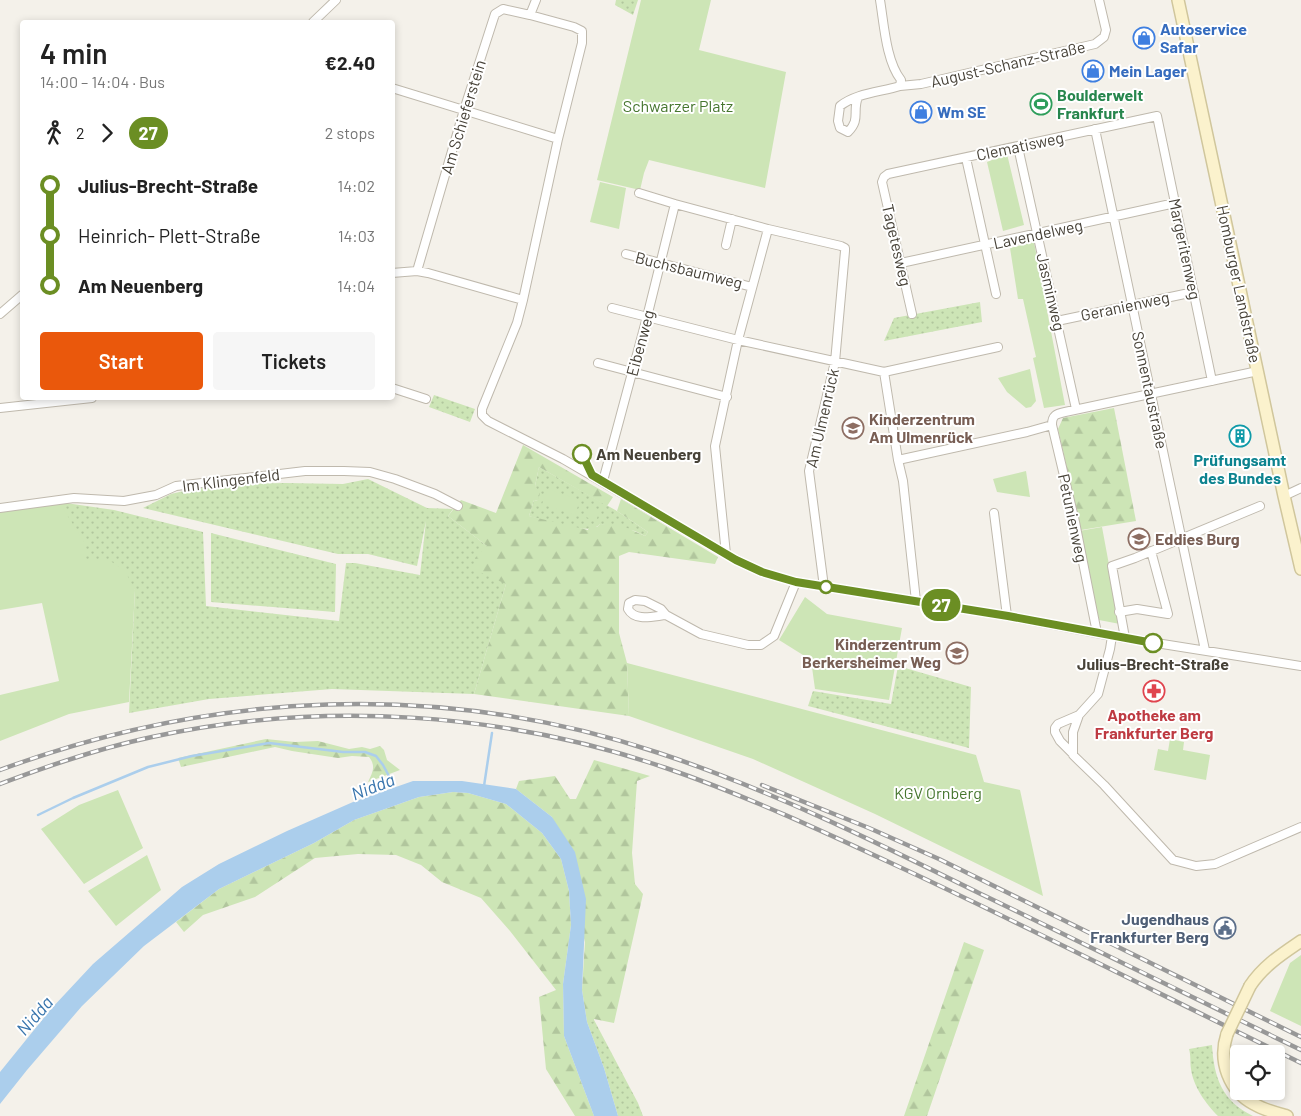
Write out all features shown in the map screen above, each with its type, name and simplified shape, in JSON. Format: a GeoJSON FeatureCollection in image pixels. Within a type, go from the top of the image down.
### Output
{"type":"FeatureCollection","features":[{"type":"Feature","properties":{"kind":"street"},"geometry":{"type":"LineString","coordinates":[[315,20],[336,0]]}},
{"type":"Feature","properties":{"kind":"street"},"geometry":{"type":"LineString","coordinates":[[536,0],[530,15],[582,31],[582,43],[558,139],[524,300],[517,323],[482,409],[482,415],[488,421],[541,446],[736,560],[762,572],[796,582],[824,587],[1301,666]]}},
{"type":"Feature","properties":{"kind":"street"},"geometry":{"type":"LineString","coordinates":[[880,0],[885,32],[895,72],[901,80],[900,86]]}},
{"type":"Feature","properties":{"kind":"street","name":"August-Schanz-Straße"},"geometry":{"type":"LineString","coordinates":[[858,97],[900,86],[920,84],[1095,44],[1104,37],[1106,30],[1099,0]]}},
{"type":"Feature","properties":{"kind":"street","name":"Homburger Landstraße"},"geometry":{"type":"LineString","coordinates":[[1178,0],[1301,569]]}},
{"type":"Feature","properties":{"kind":"street","name":"Am Schieferstein"},"geometry":{"type":"LineString","coordinates":[[417,271],[464,110],[495,14],[503,9],[530,15]]}},
{"type":"Feature","properties":{"kind":"street"},"geometry":{"type":"LineString","coordinates":[[395,89],[558,139]]}},
{"type":"Feature","properties":{"kind":"street","name":"Clematisweg"},"geometry":{"type":"LineString","coordinates":[[884,177],[888,174],[1156,116]]}},
{"type":"Feature","properties":{"kind":"street","name":"Margeritenweg"},"geometry":{"type":"LineString","coordinates":[[1156,116],[1212,381]]}},
{"type":"Feature","properties":{"kind":"street","name":"Sonnentaustraße"},"geometry":{"type":"LineString","coordinates":[[1095,129],[1205,650]]}},
{"type":"Feature","properties":{"kind":"street","name":"Jasminweg"},"geometry":{"type":"LineString","coordinates":[[1018,146],[1076,409]]}},
{"type":"Feature","properties":{"kind":"street"},"geometry":{"type":"LineString","coordinates":[[966,158],[996,294]]}},
{"type":"Feature","properties":{"kind":"street","name":"Tagetesweg"},"geometry":{"type":"LineString","coordinates":[[884,177],[882,182],[912,314]]}},
{"type":"Feature","properties":{"kind":"street"},"geometry":{"type":"LineString","coordinates":[[639,193],[768,229],[738,340],[715,446],[726,554]]}},
{"type":"Feature","properties":{"kind":"street","name":"Lavendelweg"},"geometry":{"type":"LineString","coordinates":[[901,263],[1175,203]]}},
{"type":"Feature","properties":{"kind":"street","name":"Eibenweg"},"geometry":{"type":"LineString","coordinates":[[603,481],[648,317],[675,204]]}},
{"type":"Feature","properties":{"kind":"street"},"geometry":{"type":"LineString","coordinates":[[726,245],[732,219]]}},
{"type":"Feature","properties":{"kind":"street","name":"Am Ulmenrück"},"geometry":{"type":"LineString","coordinates":[[768,229],[845,248],[834,362],[809,471],[824,587]]}},
{"type":"Feature","properties":{"kind":"street","name":"Buchsbaumweg"},"geometry":{"type":"LineString","coordinates":[[626,254],[752,287]]}},
{"type":"Feature","properties":{"kind":"street"},"geometry":{"type":"LineString","coordinates":[[395,273],[417,271],[524,300]]}},
{"type":"Feature","properties":{"kind":"street","name":"Geranienweg"},"geometry":{"type":"LineString","coordinates":[[1057,321],[1194,292]]}},
{"type":"Feature","properties":{"kind":"street"},"geometry":{"type":"LineString","coordinates":[[0,314],[20,297]]}},
{"type":"Feature","properties":{"kind":"street"},"geometry":{"type":"LineString","coordinates":[[612,308],[738,340],[884,372],[998,347]]}},
{"type":"Feature","properties":{"kind":"street"},"geometry":{"type":"LineString","coordinates":[[598,363],[727,397]]}},
{"type":"Feature","properties":{"kind":"street"},"geometry":{"type":"LineString","coordinates":[[898,460],[1052,425],[1052,418],[1055,414],[1258,371]]}},
{"type":"Feature","properties":{"kind":"street"},"geometry":{"type":"LineString","coordinates":[[884,372],[903,482],[916,601]]}},
{"type":"Feature","properties":{"kind":"street"},"geometry":{"type":"LineString","coordinates":[[395,389],[426,399]]}},
{"type":"Feature","properties":{"kind":"street"},"geometry":{"type":"LineString","coordinates":[[0,408],[74,400]]}},
{"type":"Feature","properties":{"kind":"street","name":"Petunienweg"},"geometry":{"type":"LineString","coordinates":[[1052,425],[1075,522],[1097,633]]}},
{"type":"Feature","properties":{"kind":"street","name":"Im Klingenfeld"},"geometry":{"type":"LineString","coordinates":[[0,508],[74,498],[124,501],[156,495],[176,486],[304,471],[344,470],[370,472],[395,479],[435,494],[458,506]]}},
{"type":"Feature","properties":{"kind":"street"},"geometry":{"type":"LineString","coordinates":[[1284,496],[1301,488]]}},
{"type":"Feature","properties":{"kind":"street"},"geometry":{"type":"LineString","coordinates":[[1125,638],[1112,566],[1260,506]]}},
{"type":"Feature","properties":{"kind":"street"},"geometry":{"type":"LineString","coordinates":[[994,513],[1008,616]]}},
{"type":"Feature","properties":{"kind":"street"},"geometry":{"type":"LineString","coordinates":[[1120,612],[1137,609],[1168,614],[1151,551]]}},
{"type":"Feature","properties":{"kind":"street"},"geometry":{"type":"LineString","coordinates":[[666,615],[702,634],[748,645],[761,645],[774,636],[796,582]]}},
{"type":"Feature","properties":{"kind":"street"},"geometry":{"type":"LineString","coordinates":[[1073,755],[1073,732],[1080,715],[1098,694],[1112,636]]}},
{"type":"Feature","properties":{"kind":"street"},"geometry":{"type":"LineString","coordinates":[[1080,715],[1058,724],[1055,732],[1060,741],[1104,785],[1173,860],[1196,866],[1215,864],[1301,827]]}},
{"type":"Feature","properties":{"kind":"street"},"geometry":{"type":"LineString","coordinates":[[1287,1116],[1253,1104],[1234,1087],[1228,1077],[1224,1061],[1224,1042],[1256,976],[1265,967],[1301,941]]}},
{"type":"Feature","properties":{"kind":"green space"},"geometry":{"type":"Polygon","coordinates":[[[616,0],[638,0],[633,15],[615,5],[616,0]]]}},
{"type":"Feature","properties":{"kind":"green space","name":"Schwarzer Platz"},"geometry":{"type":"Polygon","coordinates":[[[641,0],[711,0],[699,50],[786,72],[765,188],[649,160],[640,190],[597,180],[641,0]]]}},
{"type":"Feature","properties":{"kind":"green space"},"geometry":{"type":"Polygon","coordinates":[[[1007,154],[1024,225],[1003,231],[987,162],[1007,154]]]}},
{"type":"Feature","properties":{"kind":"green space"},"geometry":{"type":"Polygon","coordinates":[[[600,182],[626,188],[619,229],[590,222],[600,182]]]}},
{"type":"Feature","properties":{"kind":"green space"},"geometry":{"type":"Polygon","coordinates":[[[1034,242],[1065,405],[1044,408],[1033,358],[1036,357],[1023,299],[1018,299],[1010,248],[1034,242]]]}},
{"type":"Feature","properties":{"kind":"green space"},"geometry":{"type":"Polygon","coordinates":[[[980,302],[982,322],[884,341],[894,318],[980,302]]]}},
{"type":"Feature","properties":{"kind":"green space"},"geometry":{"type":"Polygon","coordinates":[[[1030,369],[1036,401],[1031,407],[1026,408],[1007,392],[998,378],[1030,369]]]}},
{"type":"Feature","properties":{"kind":"green space"},"geometry":{"type":"Polygon","coordinates":[[[434,395],[475,409],[470,422],[429,407],[434,395]]]}},
{"type":"Feature","properties":{"kind":"green space"},"geometry":{"type":"Polygon","coordinates":[[[1114,408],[1136,521],[1081,530],[1058,429],[1063,418],[1114,408]]]}},
{"type":"Feature","properties":{"kind":"green space"},"geometry":{"type":"Polygon","coordinates":[[[523,445],[613,497],[607,506],[539,467],[535,486],[540,493],[538,501],[534,500],[529,516],[588,530],[590,524],[597,527],[600,524],[613,525],[616,523],[645,536],[648,532],[617,511],[621,499],[718,557],[715,564],[629,552],[619,556],[619,633],[627,663],[629,716],[474,694],[506,584],[475,570],[475,558],[487,546],[448,516],[461,500],[496,513],[523,445]]]}},
{"type":"Feature","properties":{"kind":"green space"},"geometry":{"type":"Polygon","coordinates":[[[539,467],[617,511],[648,532],[645,536],[635,531],[600,524],[594,528],[577,528],[529,516],[534,500],[538,501],[535,486],[539,467]]]}},
{"type":"Feature","properties":{"kind":"green space"},"geometry":{"type":"Polygon","coordinates":[[[1026,471],[1030,497],[997,492],[993,479],[1026,471]]]}},
{"type":"Feature","properties":{"kind":"green space"},"geometry":{"type":"Polygon","coordinates":[[[368,479],[427,508],[453,509],[448,516],[487,546],[506,584],[474,694],[332,689],[209,699],[129,713],[135,590],[84,560],[59,502],[114,510],[203,532],[206,606],[339,621],[346,563],[420,575],[426,521],[417,566],[368,554],[338,554],[143,508],[171,494],[209,485],[343,484],[368,479]]]}},
{"type":"Feature","properties":{"kind":"green space"},"geometry":{"type":"Polygon","coordinates":[[[548,489],[580,500],[575,515],[542,504],[548,489]]]}},
{"type":"Feature","properties":{"kind":"green space"},"geometry":{"type":"Polygon","coordinates":[[[59,502],[84,542],[84,560],[109,560],[125,571],[135,590],[129,702],[69,714],[0,741],[0,695],[59,681],[42,603],[0,610],[0,511],[59,502]]]}},
{"type":"Feature","properties":{"kind":"green space"},"geometry":{"type":"Polygon","coordinates":[[[589,506],[600,510],[596,521],[586,517],[589,506]]]}},
{"type":"Feature","properties":{"kind":"green space"},"geometry":{"type":"Polygon","coordinates":[[[1102,527],[1120,624],[1099,620],[1079,531],[1102,527]]]}},
{"type":"Feature","properties":{"kind":"green space"},"geometry":{"type":"Polygon","coordinates":[[[211,533],[336,564],[335,612],[211,602],[211,533]]]}},
{"type":"Feature","properties":{"kind":"green space"},"geometry":{"type":"Polygon","coordinates":[[[805,597],[827,614],[902,628],[889,700],[815,689],[811,660],[779,640],[805,597]]]}},
{"type":"Feature","properties":{"kind":"green space","name":"KGV Ornberg"},"geometry":{"type":"Polygon","coordinates":[[[627,663],[976,755],[984,782],[1020,790],[1043,896],[875,814],[753,759],[629,716],[627,663]]]}},
{"type":"Feature","properties":{"kind":"green space"},"geometry":{"type":"Polygon","coordinates":[[[898,666],[971,687],[969,748],[808,706],[813,691],[891,704],[898,666]]]}},
{"type":"Feature","properties":{"kind":"green space"},"geometry":{"type":"Polygon","coordinates":[[[266,739],[295,742],[318,741],[349,749],[362,747],[370,749],[380,746],[384,750],[387,760],[400,770],[368,782],[373,769],[369,757],[352,756],[338,758],[275,747],[181,767],[178,758],[266,739]]]}},
{"type":"Feature","properties":{"kind":"green space"},"geometry":{"type":"Polygon","coordinates":[[[1170,739],[1184,742],[1183,750],[1210,755],[1206,780],[1154,770],[1158,749],[1168,751],[1170,739]]]}},
{"type":"Feature","properties":{"kind":"green space"},"geometry":{"type":"Polygon","coordinates":[[[594,760],[650,776],[637,781],[632,853],[635,884],[643,894],[614,1023],[594,1019],[592,1022],[587,1022],[582,990],[585,942],[552,817],[516,789],[519,781],[555,776],[570,799],[576,799],[594,760]]]}},
{"type":"Feature","properties":{"kind":"green space"},"geometry":{"type":"Polygon","coordinates":[[[118,790],[143,848],[84,884],[41,829],[79,805],[118,790]]]}},
{"type":"Feature","properties":{"kind":"green space"},"geometry":{"type":"Polygon","coordinates":[[[453,792],[468,793],[506,804],[542,833],[561,859],[569,891],[571,925],[563,984],[564,1036],[594,1116],[575,1116],[546,1069],[539,997],[556,990],[510,931],[481,898],[442,882],[421,865],[396,855],[358,854],[315,858],[255,897],[203,915],[184,932],[176,922],[219,889],[314,843],[354,820],[419,797],[453,792]]]}},
{"type":"Feature","properties":{"kind":"green space"},"geometry":{"type":"Polygon","coordinates":[[[147,855],[161,890],[116,926],[88,891],[147,855]]]}},
{"type":"Feature","properties":{"kind":"green space"},"geometry":{"type":"Polygon","coordinates":[[[964,942],[984,950],[927,1116],[904,1116],[964,942]]]}},
{"type":"Feature","properties":{"kind":"green space"},"geometry":{"type":"Polygon","coordinates":[[[1301,955],[1301,1026],[1270,1011],[1290,963],[1301,955]]]}},
{"type":"Feature","properties":{"kind":"green space"},"geometry":{"type":"Polygon","coordinates":[[[593,1018],[643,1116],[618,1116],[604,1068],[587,1022],[592,1022],[593,1018]]]}},
{"type":"Feature","properties":{"kind":"green space"},"geometry":{"type":"Polygon","coordinates":[[[1212,1045],[1215,1068],[1227,1096],[1242,1110],[1253,1116],[1218,1116],[1209,1106],[1194,1082],[1189,1049],[1212,1045]]]}},
{"type":"Feature","properties":{"kind":"water"},"geometry":{"type":"Polygon","coordinates":[[[413,781],[462,781],[516,789],[552,817],[575,852],[586,899],[582,990],[587,1022],[604,1068],[618,1116],[594,1116],[564,1036],[563,984],[571,925],[569,891],[561,859],[542,833],[506,804],[468,793],[453,792],[419,797],[354,820],[314,843],[219,889],[144,946],[82,1006],[0,1104],[0,1072],[51,1009],[93,964],[182,887],[219,864],[287,831],[353,802],[413,781]]]}},
{"type":"Feature","properties":{"kind":"waterway"},"geometry":{"type":"LineString","coordinates":[[484,786],[492,733]]}},
{"type":"Feature","properties":{"kind":"waterway","name":"Nidda"},"geometry":{"type":"LineString","coordinates":[[38,815],[73,798],[148,767],[192,756],[269,743],[343,752],[365,752],[376,756],[396,789]]}},
{"type":"Feature","properties":{"kind":"railway"},"geometry":{"type":"LineString","coordinates":[[0,770],[81,744],[162,724],[245,711],[328,704],[411,705],[494,714],[577,730],[659,753],[742,783],[824,818],[1301,1050]]}},
{"type":"Feature","properties":{"kind":"railway"},"geometry":{"type":"LineString","coordinates":[[0,784],[75,758],[133,741],[216,725],[281,718],[346,716],[411,718],[476,724],[541,734],[604,749],[666,768],[731,792],[795,819],[969,900],[1301,1063]]}},
{"type":"Feature","properties":{"kind":"railway"},"geometry":{"type":"LineString","coordinates":[[762,785],[869,828],[939,859],[1301,1037]]}},
{"type":"Feature","properties":{"kind":"bus line","name":"27"},"geometry":{"type":"LineString","coordinates":[[582,454],[592,475],[736,560],[762,572],[796,582],[1008,616],[1153,643]]}},
{"type":"Feature","properties":{"kind":"place","name":"Autoservice Safar"},"geometry":{"type":"Point","coordinates":[1144,38]}},
{"type":"Feature","properties":{"kind":"place","name":"Mein Lager"},"geometry":{"type":"Point","coordinates":[1093,71]}},
{"type":"Feature","properties":{"kind":"place","name":"Boulderwelt Frankfurt"},"geometry":{"type":"Point","coordinates":[1041,104]}},
{"type":"Feature","properties":{"kind":"place","name":"Wm SE"},"geometry":{"type":"Point","coordinates":[921,112]}},
{"type":"Feature","properties":{"kind":"place","name":"Kinderzentrum Am Ulmenrück"},"geometry":{"type":"Point","coordinates":[853,428]}},
{"type":"Feature","properties":{"kind":"place","name":"Prüfungsamt des Bundes"},"geometry":{"type":"Point","coordinates":[1240,436]}},
{"type":"Feature","properties":{"kind":"place","name":"Am Neuenberg"},"geometry":{"type":"Point","coordinates":[582,454]}},
{"type":"Feature","properties":{"kind":"place","name":"Eddies Burg"},"geometry":{"type":"Point","coordinates":[1139,539]}},
{"type":"Feature","properties":{"kind":"place","name":"Julius-Brecht-Straße"},"geometry":{"type":"Point","coordinates":[1153,643]}},
{"type":"Feature","properties":{"kind":"place","name":"Kinderzentrum Berkersheimer Weg"},"geometry":{"type":"Point","coordinates":[957,653]}},
{"type":"Feature","properties":{"kind":"place","name":"Apotheke am Frankfurter Berg"},"geometry":{"type":"Point","coordinates":[1154,691]}},
{"type":"Feature","properties":{"kind":"place","name":"Jugendhaus Frankfurter Berg"},"geometry":{"type":"Point","coordinates":[1225,928]}}]}
